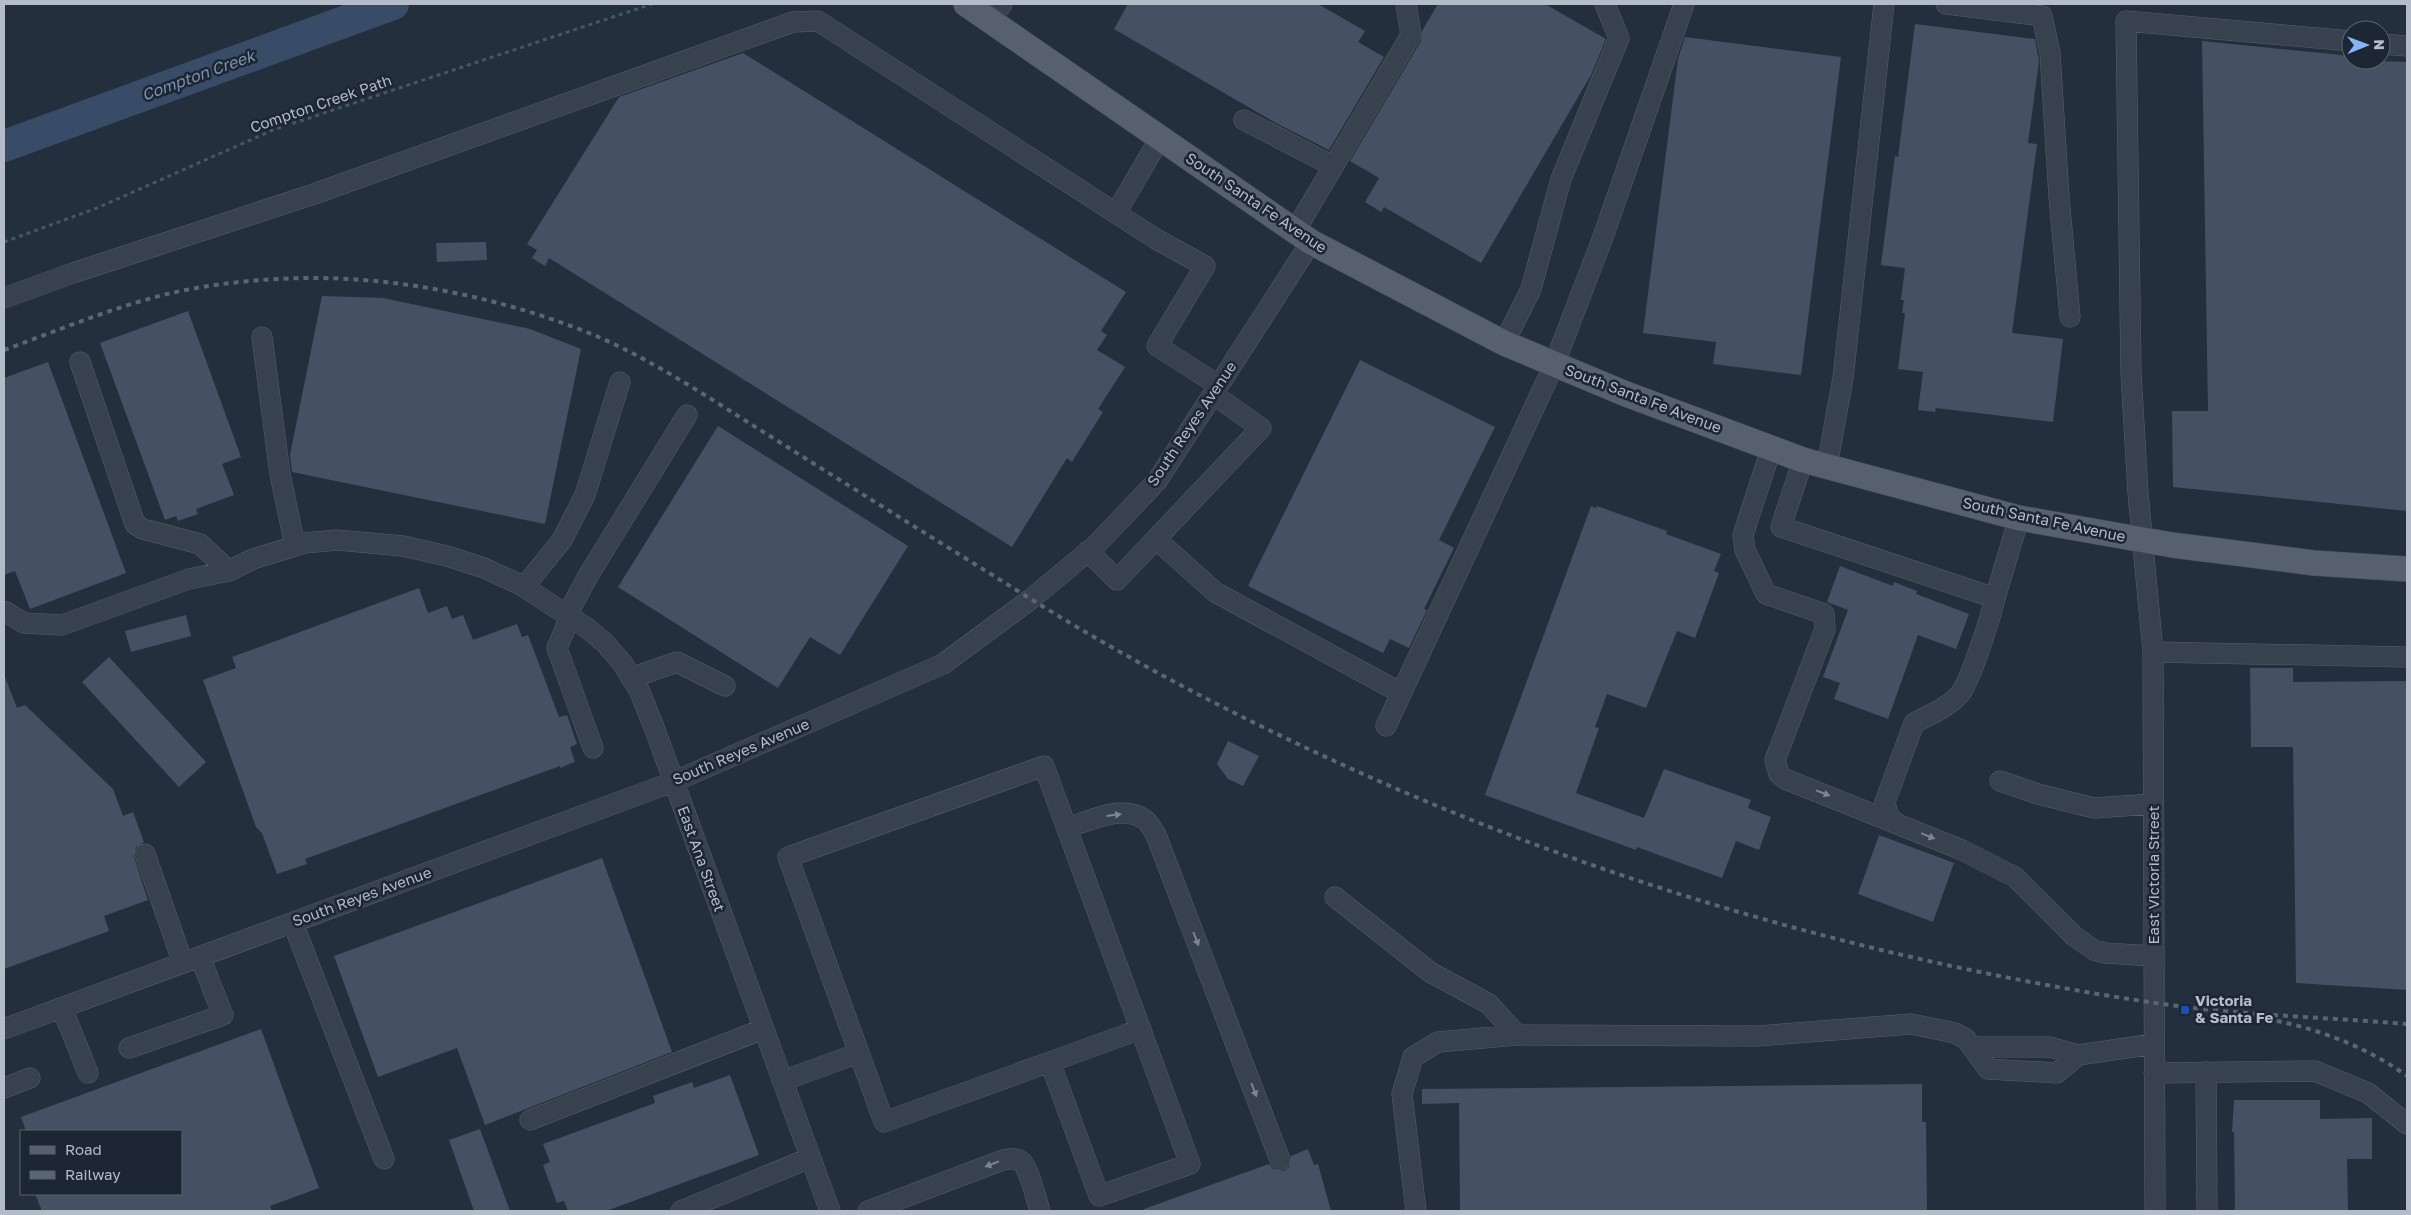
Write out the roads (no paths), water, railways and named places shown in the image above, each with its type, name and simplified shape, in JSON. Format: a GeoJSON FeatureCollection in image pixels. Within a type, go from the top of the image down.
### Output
{"type":"FeatureCollection","features":[{"type":"Feature","properties":{"kind":"main road","name":"South Santa Fe Avenue"},"geometry":{"type":"LineString","coordinates":[[966,4],[995,11],[1160,138],[1303,236],[1504,342],[1554,365],[1803,460],[2019,518],[2142,540],[2314,563],[2407,569]]}},
{"type":"Feature","properties":{"kind":"street","name":"South Reyes Avenue"},"geometry":{"type":"LineString","coordinates":[[4,1029],[672,782],[943,664],[1031,599],[1088,552],[1157,481],[1216,390],[1303,236],[1333,166],[1411,35],[1406,4]]}},
{"type":"Feature","properties":{"kind":"street"},"geometry":{"type":"LineString","coordinates":[[1504,342],[1531,289],[1562,179],[1619,38],[1605,4]]}},
{"type":"Feature","properties":{"kind":"street"},"geometry":{"type":"LineString","coordinates":[[1386,726],[1554,365],[1603,237],[1684,4]]}},
{"type":"Feature","properties":{"kind":"street"},"geometry":{"type":"LineString","coordinates":[[1827,466],[1843,378],[1884,4]]}},
{"type":"Feature","properties":{"kind":"street"},"geometry":{"type":"LineString","coordinates":[[1946,4],[2042,16],[2050,53],[2059,197],[2070,316]]}},
{"type":"Feature","properties":{"kind":"street","name":"East Victoria Street"},"geometry":{"type":"LineString","coordinates":[[2155,1211],[2153,652],[2142,540],[2132,373],[2126,21],[2341,40]]}},
{"type":"Feature","properties":{"kind":"street"},"geometry":{"type":"LineString","coordinates":[[4,298],[73,273],[314,194],[793,22],[818,22],[1156,239],[1205,266],[1157,346],[1216,390],[1260,428],[1117,580],[1088,552]]}},
{"type":"Feature","properties":{"kind":"street"},"geometry":{"type":"LineString","coordinates":[[2391,45],[2407,46]]}},
{"type":"Feature","properties":{"kind":"street"},"geometry":{"type":"LineString","coordinates":[[1244,120],[1333,166]]}},
{"type":"Feature","properties":{"kind":"street"},"geometry":{"type":"LineString","coordinates":[[1116,213],[1160,138]]}},
{"type":"Feature","properties":{"kind":"street"},"geometry":{"type":"LineString","coordinates":[[262,337],[280,474],[295,546]]}},
{"type":"Feature","properties":{"kind":"street"},"geometry":{"type":"LineString","coordinates":[[80,362],[135,524],[143,529],[200,544],[229,570]]}},
{"type":"Feature","properties":{"kind":"street"},"geometry":{"type":"LineString","coordinates":[[524,587],[562,540],[585,495],[620,382]]}},
{"type":"Feature","properties":{"kind":"street"},"geometry":{"type":"LineString","coordinates":[[593,748],[557,648],[569,616],[588,576],[687,415]]}},
{"type":"Feature","properties":{"kind":"street"},"geometry":{"type":"LineString","coordinates":[[1771,449],[1745,529],[1745,550],[1766,594],[1824,614],[1826,618],[1825,629],[1776,760],[1779,774],[1785,779],[1962,850],[2015,877],[2074,936],[2094,950],[2105,953],[2154,956]]}},
{"type":"Feature","properties":{"kind":"street"},"geometry":{"type":"LineString","coordinates":[[1803,460],[1781,527],[1996,598]]}},
{"type":"Feature","properties":{"kind":"street"},"geometry":{"type":"LineString","coordinates":[[1894,822],[1888,816],[1885,802],[1914,723],[1949,704],[1960,694],[1989,622],[2019,518]]}},
{"type":"Feature","properties":{"kind":"street"},"geometry":{"type":"LineString","coordinates":[[1156,538],[1215,592],[1402,693]]}},
{"type":"Feature","properties":{"kind":"street","name":"East Ana Street"},"geometry":{"type":"LineString","coordinates":[[4,611],[24,622],[62,625],[189,579],[229,570],[253,559],[295,546],[305,543],[337,540],[403,546],[465,562],[524,587],[587,628],[605,643],[631,678],[654,727],[672,782],[828,1211]]}},
{"type":"Feature","properties":{"kind":"street"},"geometry":{"type":"LineString","coordinates":[[2153,652],[2407,657]]}},
{"type":"Feature","properties":{"kind":"street"},"geometry":{"type":"LineString","coordinates":[[631,678],[677,662],[725,686]]}},
{"type":"Feature","properties":{"kind":"street"},"geometry":{"type":"LineString","coordinates":[[1050,1062],[1099,1196],[1190,1164],[1141,1029],[1044,766],[788,857],[884,1122],[1141,1029]]}},
{"type":"Feature","properties":{"kind":"street"},"geometry":{"type":"LineString","coordinates":[[2000,780],[2038,794],[2094,808],[2153,804]]}},
{"type":"Feature","properties":{"kind":"street"},"geometry":{"type":"LineString","coordinates":[[1067,828],[1106,815],[1124,813],[1144,819],[1156,835],[1280,1160]]}},
{"type":"Feature","properties":{"kind":"street"},"geometry":{"type":"LineString","coordinates":[[129,1048],[223,1014],[192,960],[145,854]]}},
{"type":"Feature","properties":{"kind":"street"},"geometry":{"type":"LineString","coordinates":[[1335,898],[1430,972],[1489,1004],[1517,1034]]}},
{"type":"Feature","properties":{"kind":"street"},"geometry":{"type":"LineString","coordinates":[[293,923],[384,1159]]}},
{"type":"Feature","properties":{"kind":"street"},"geometry":{"type":"LineString","coordinates":[[62,1008],[88,1073]]}},
{"type":"Feature","properties":{"kind":"street"},"geometry":{"type":"LineString","coordinates":[[1416,1211],[1402,1094],[1413,1057],[1438,1042],[1517,1034],[1757,1036],[1911,1024],[1955,1033],[1966,1039],[1988,1069],[2057,1073],[2078,1055],[2154,1044]]}},
{"type":"Feature","properties":{"kind":"street"},"geometry":{"type":"LineString","coordinates":[[530,1120],[763,1029]]}},
{"type":"Feature","properties":{"kind":"street"},"geometry":{"type":"LineString","coordinates":[[782,1081],[858,1053]]}},
{"type":"Feature","properties":{"kind":"street"},"geometry":{"type":"LineString","coordinates":[[2154,1073],[2314,1071],[2368,1093],[2407,1124]]}},
{"type":"Feature","properties":{"kind":"street"},"geometry":{"type":"LineString","coordinates":[[2206,1072],[2207,1211]]}},
{"type":"Feature","properties":{"kind":"street"},"geometry":{"type":"LineString","coordinates":[[4,1088],[30,1078]]}},
{"type":"Feature","properties":{"kind":"street"},"geometry":{"type":"LineString","coordinates":[[680,1211],[810,1158]]}},
{"type":"Feature","properties":{"kind":"street"},"geometry":{"type":"LineString","coordinates":[[868,1211],[1003,1160],[1014,1158],[1022,1162],[1026,1170],[1040,1211]]}},
{"type":"Feature","properties":{"kind":"waterway","name":"Compton Creek"},"geometry":{"type":"LineString","coordinates":[[4,146],[393,4]]}},
{"type":"Feature","properties":{"kind":"railway"},"geometry":{"type":"LineString","coordinates":[[4,350],[103,314],[163,295],[215,285],[268,280],[304,278],[378,281],[452,292],[524,310],[594,335],[663,370],[1071,624],[1164,676],[1259,725],[1355,771],[1494,829],[1585,863],[1770,921],[1958,968],[2054,986],[2181,1006],[2246,1013],[2407,1024]]}},
{"type":"Feature","properties":{"kind":"railway"},"geometry":{"type":"LineString","coordinates":[[2267,1019],[2323,1033],[2341,1040],[2375,1056],[2407,1076]]}},
{"type":"Feature","properties":{"kind":"place","name":"Victoria & Santa Fe"},"geometry":{"type":"Point","coordinates":[2185,1010]}}]}
